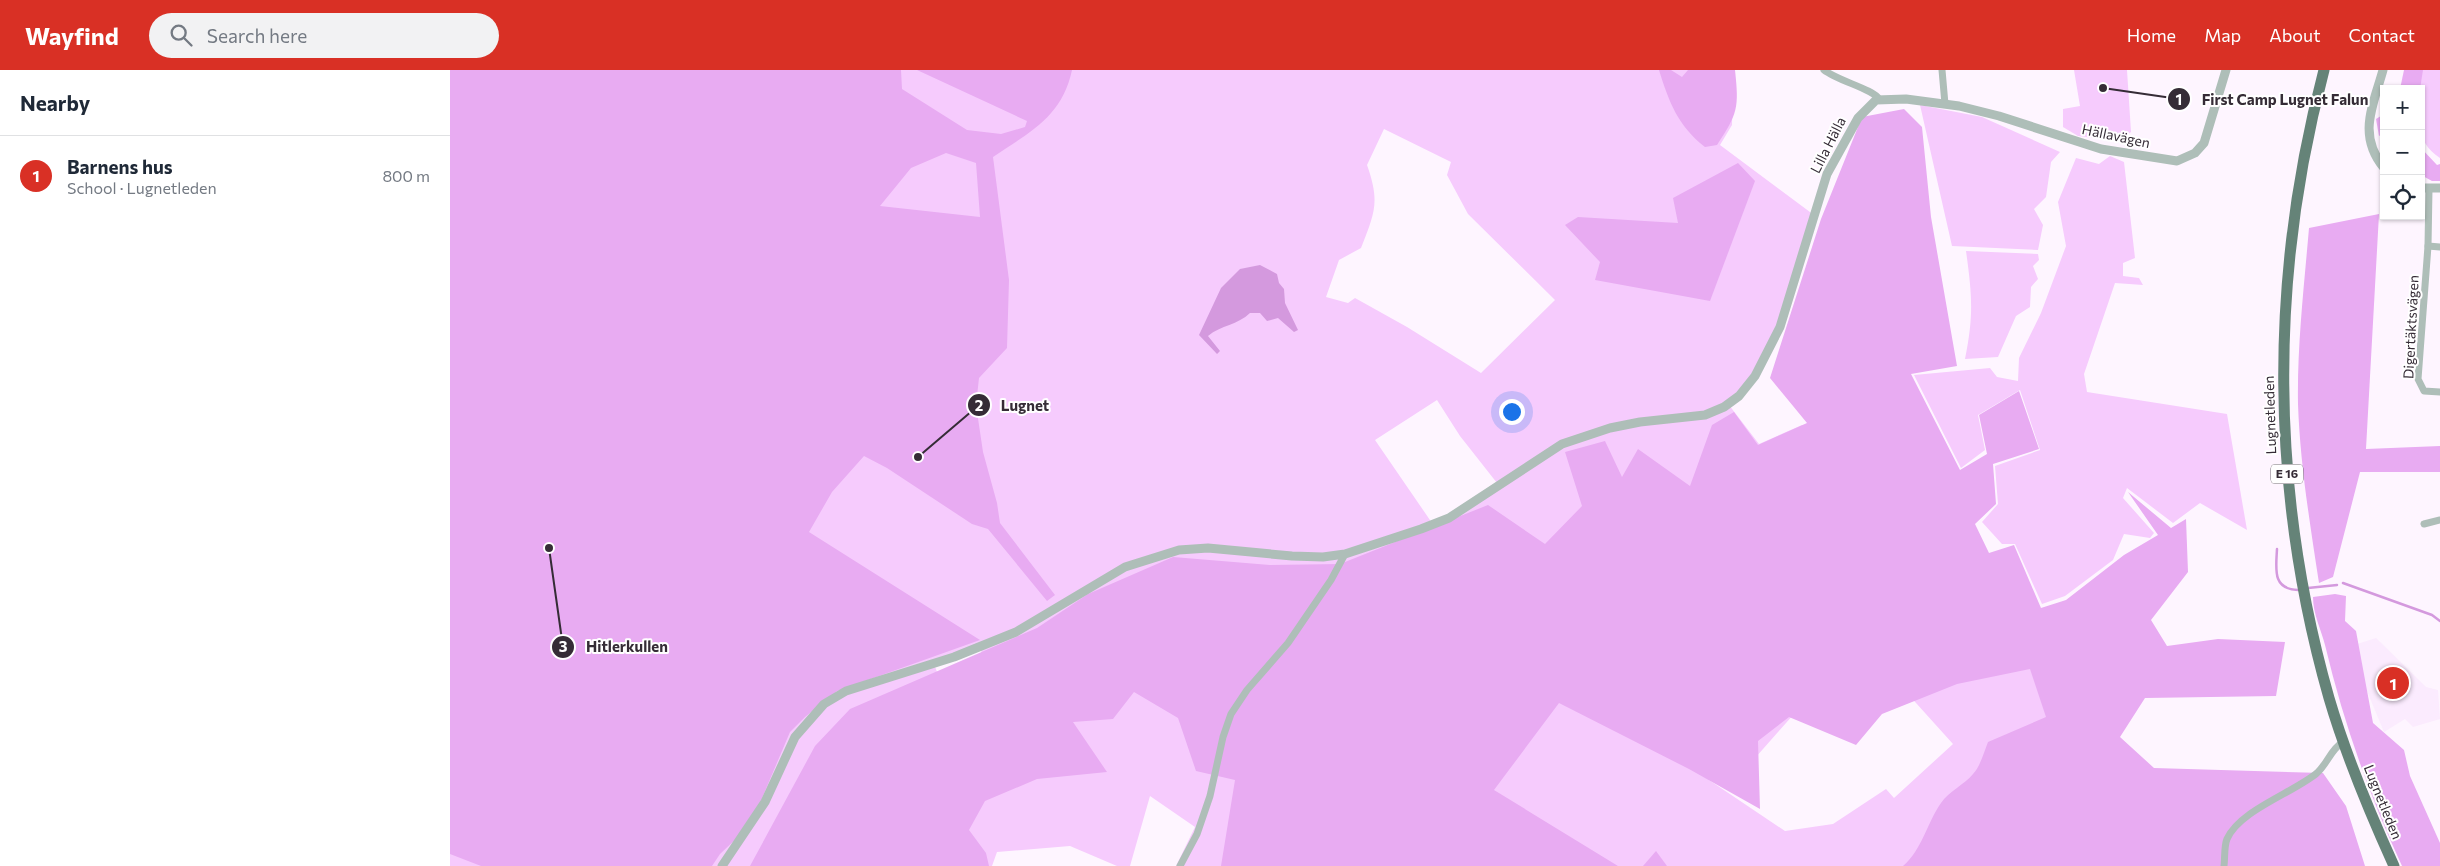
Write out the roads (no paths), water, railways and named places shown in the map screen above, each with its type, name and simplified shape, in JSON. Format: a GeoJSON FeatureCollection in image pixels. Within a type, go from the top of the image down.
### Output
{"type":"FeatureCollection","features":[{"type":"Feature","properties":{"kind":"highway","name":"Lugnetleden"},"geometry":{"type":"LineString","coordinates":[[2324,70],[2303,156],[2294,218],[2284,325],[2283,404],[2286,472],[2310,622],[2329,698],[2358,785],[2394,866]]}},
{"type":"Feature","properties":{"kind":"street"},"geometry":{"type":"LineString","coordinates":[[1824,70],[1840,80],[1875,93],[1879,100]]}},
{"type":"Feature","properties":{"kind":"street"},"geometry":{"type":"LineString","coordinates":[[1942,70],[1945,104]]}},
{"type":"Feature","properties":{"kind":"street","name":"Hällavägen"},"geometry":{"type":"LineString","coordinates":[[1879,100],[1906,99],[1945,104],[1999,116],[2101,149],[2177,161],[2194,153],[2204,143],[2226,70]]}},
{"type":"Feature","properties":{"kind":"street"},"geometry":{"type":"LineString","coordinates":[[2380,162],[2372,150],[2368,130],[2383,70]]}},
{"type":"Feature","properties":{"kind":"street","name":"Lilla Hälla"},"geometry":{"type":"LineString","coordinates":[[722,866],[765,802],[795,737],[824,704],[846,691],[954,657],[1016,632],[1125,567],[1179,550],[1238,550],[1292,556],[1345,554],[1449,518],[1562,444],[1610,428],[1640,422],[1706,415],[1731,401],[1755,376],[1772,347],[1780,327],[1827,174],[1846,137],[1863,112],[1879,100]]}},
{"type":"Feature","properties":{"kind":"street"},"geometry":{"type":"LineString","coordinates":[[2425,188],[2440,188]]}},
{"type":"Feature","properties":{"kind":"street","name":"Digertäktsvägen"},"geometry":{"type":"LineString","coordinates":[[2425,188],[2428,246],[2418,379],[2424,391],[2440,392]]}},
{"type":"Feature","properties":{"kind":"street"},"geometry":{"type":"LineString","coordinates":[[2428,246],[2440,247]]}},
{"type":"Feature","properties":{"kind":"street"},"geometry":{"type":"LineString","coordinates":[[2424,524],[2440,520]]}},
{"type":"Feature","properties":{"kind":"street"},"geometry":{"type":"LineString","coordinates":[[1180,866],[1197,834],[1207,804],[1226,725],[1231,714],[1246,690],[1288,643],[1331,580],[1345,554]]}},
{"type":"Feature","properties":{"kind":"street"},"geometry":{"type":"LineString","coordinates":[[2224,866],[2227,839],[2241,823],[2252,813],[2318,772],[2334,747],[2344,740]]}},
{"type":"Feature","properties":{"kind":"waterway"},"geometry":{"type":"LineString","coordinates":[[2277,549],[2277,577],[2284,586],[2298,590]]}},
{"type":"Feature","properties":{"kind":"waterway"},"geometry":{"type":"LineString","coordinates":[[2343,583],[2432,615],[2440,621]]}},
{"type":"Feature","properties":{"kind":"waterway"},"geometry":{"type":"LineString","coordinates":[[2308,588],[2337,585]]}},
{"type":"Feature","properties":{"kind":"place","name":"First Camp Lugnet Falun"},"geometry":{"type":"Point","coordinates":[2103,88]}},
{"type":"Feature","properties":{"kind":"place","name":"Lugnet"},"geometry":{"type":"Point","coordinates":[918,457]}},
{"type":"Feature","properties":{"kind":"place","name":"Hitlerkullen"},"geometry":{"type":"Point","coordinates":[549,548]}},
{"type":"Feature","properties":{"kind":"place","name":"Barnens hus"},"geometry":{"type":"Point","coordinates":[2393,683]}}]}
